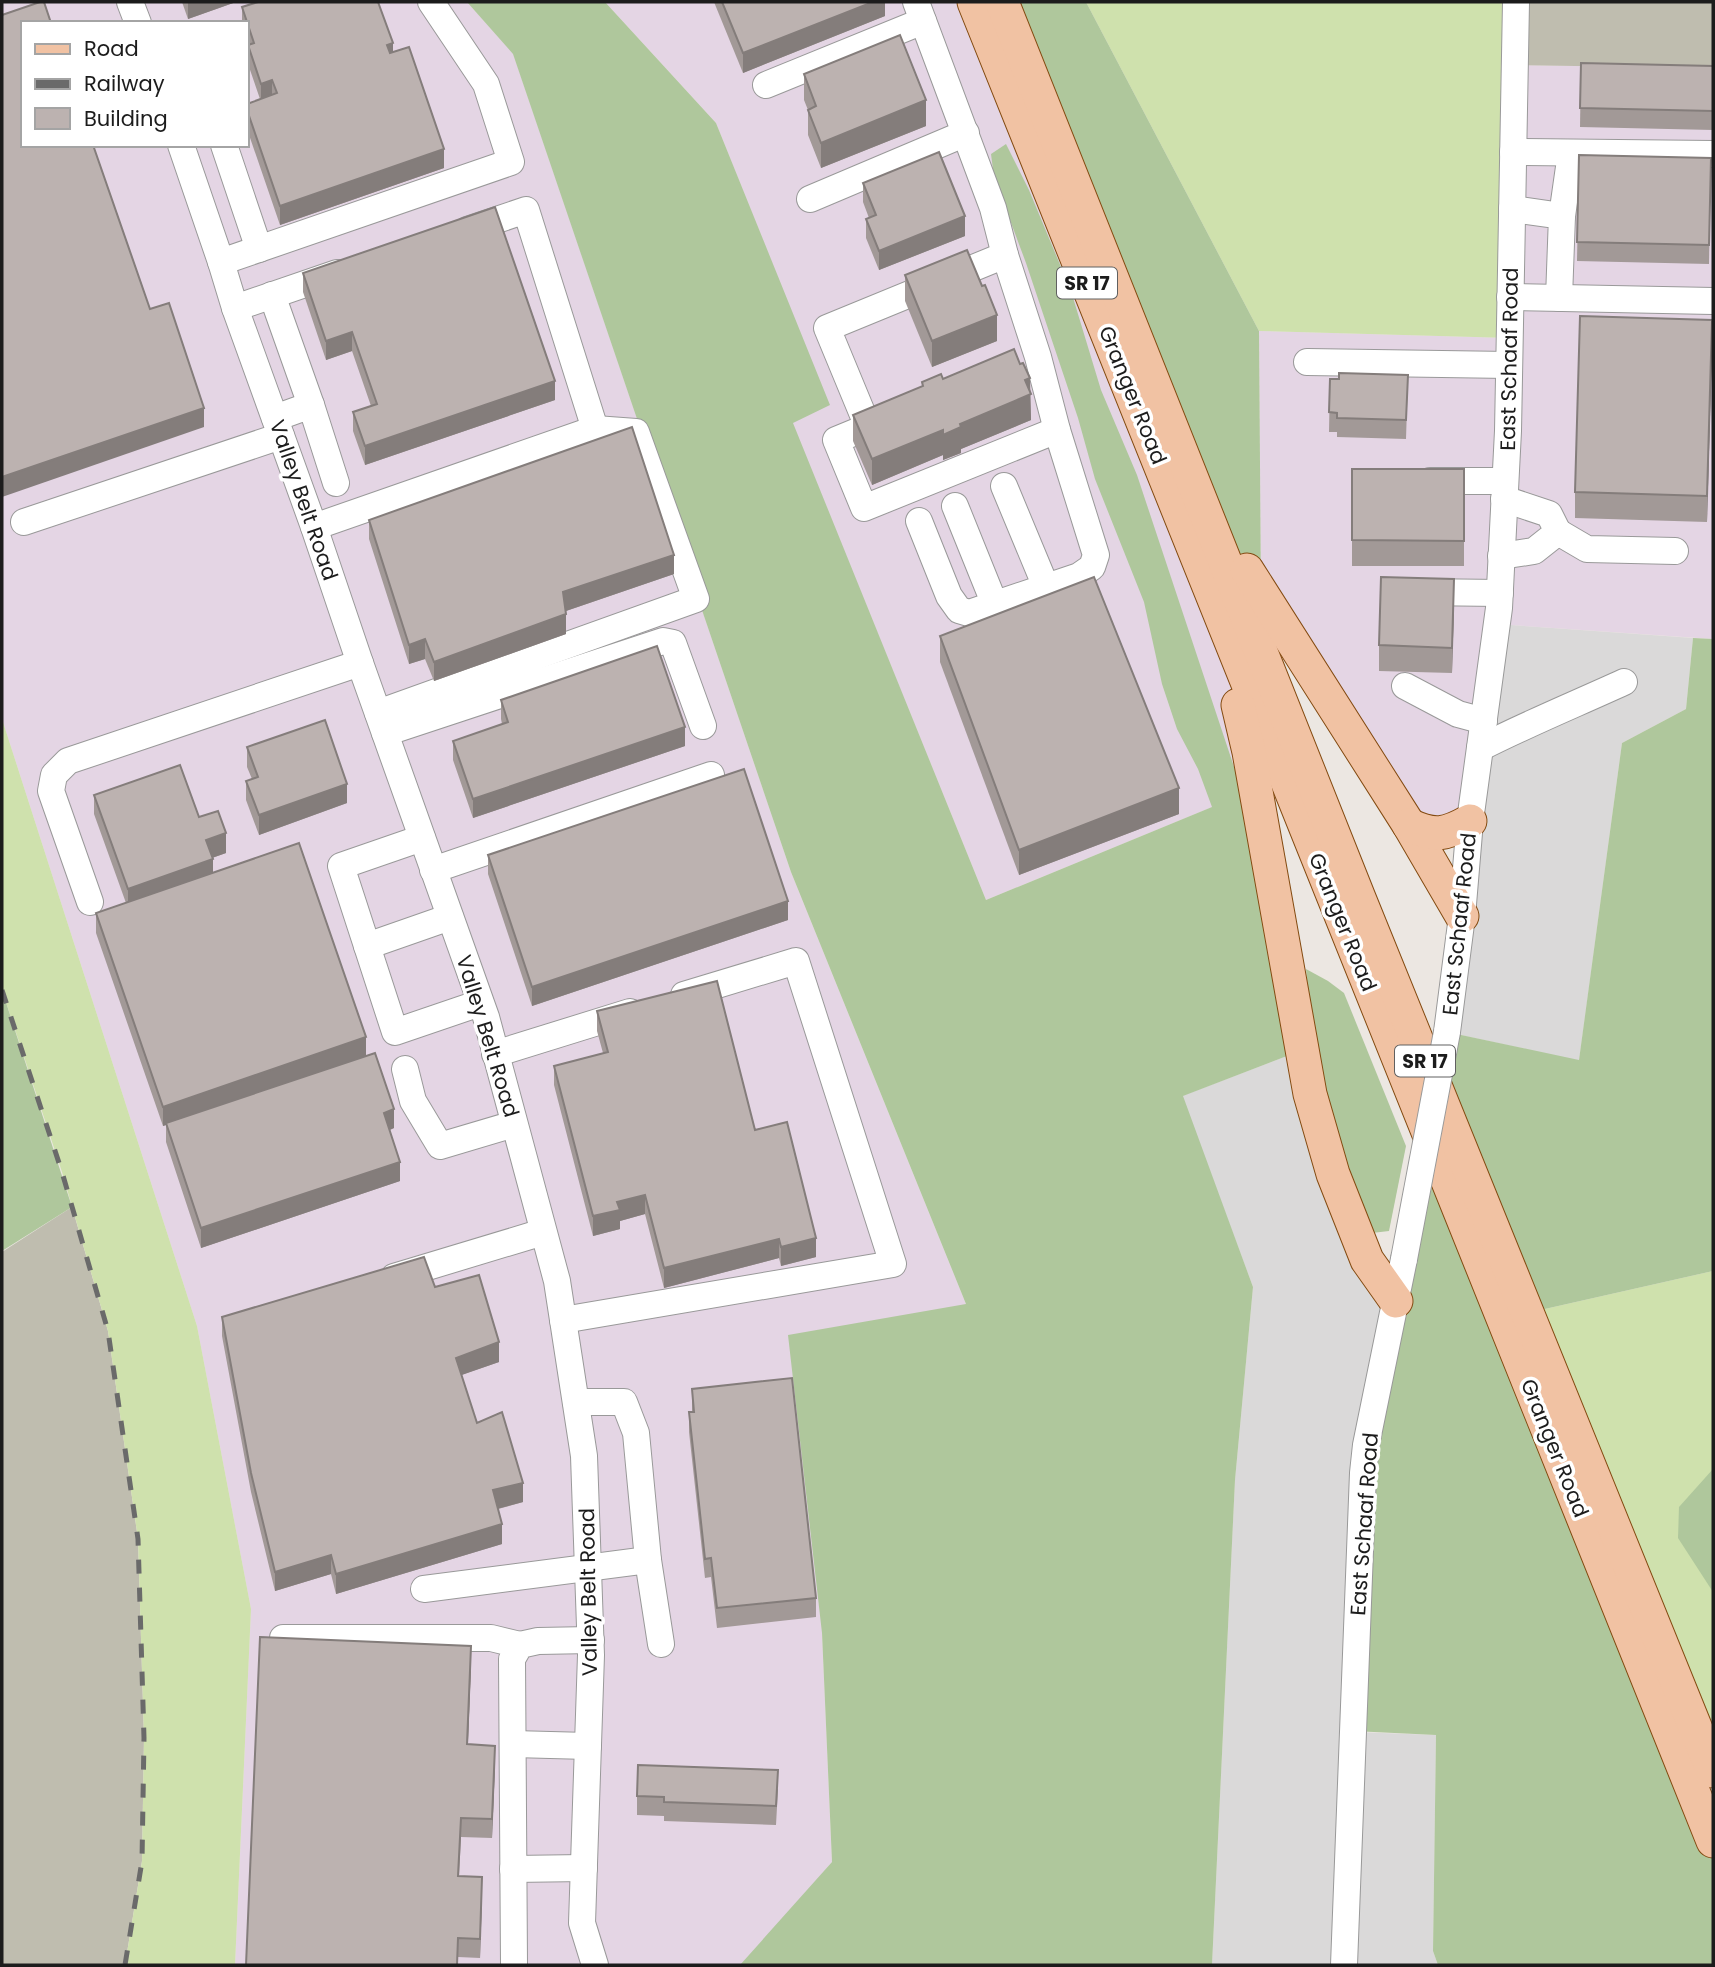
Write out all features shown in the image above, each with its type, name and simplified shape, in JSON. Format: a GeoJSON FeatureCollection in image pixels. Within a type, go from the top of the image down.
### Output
{"type":"FeatureCollection","features":[{"type":"Feature","properties":{"kind":"main road","name":"Granger Road"},"geometry":{"type":"LineString","coordinates":[[974,2],[1713,1841]]}},
{"type":"Feature","properties":{"kind":"main road","name":"Granger Road"},"geometry":{"type":"LineString","coordinates":[[1002,2],[1364,911],[1713,1771]]}},
{"type":"Feature","properties":{"kind":"main road"},"geometry":{"type":"LineString","coordinates":[[1142,350],[1244,566],[1409,825],[1462,916]]}},
{"type":"Feature","properties":{"kind":"main road"},"geometry":{"type":"LineString","coordinates":[[1201,564],[1249,752],[1310,1094],[1334,1174],[1362,1249],[1396,1301]]}},
{"type":"Feature","properties":{"kind":"main road"},"geometry":{"type":"LineString","coordinates":[[1409,825],[1428,834],[1437,834],[1470,821]]}},
{"type":"Feature","properties":{"kind":"street"},"geometry":{"type":"LineString","coordinates":[[130,2],[137,21]]}},
{"type":"Feature","properties":{"kind":"street"},"geometry":{"type":"LineString","coordinates":[[221,262],[511,162],[486,84],[432,2]]}},
{"type":"Feature","properties":{"kind":"street","name":"East Schaaf Road"},"geometry":{"type":"LineString","coordinates":[[1344,1965],[1366,1445],[1447,1032],[1462,916],[1470,821],[1500,593],[1509,365],[1516,2]]}},
{"type":"Feature","properties":{"kind":"street"},"geometry":{"type":"LineString","coordinates":[[766,85],[919,11],[993,208],[1026,362],[1057,430],[1096,555],[1092,567],[1079,576],[969,613],[959,610],[949,596],[919,521]]}},
{"type":"Feature","properties":{"kind":"street"},"geometry":{"type":"LineString","coordinates":[[810,199],[966,133]]}},
{"type":"Feature","properties":{"kind":"street","name":"Valley Belt Road"},"geometry":{"type":"LineString","coordinates":[[182,147],[234,308],[481,1003],[556,1281],[584,1456],[591,1640],[582,1923],[595,1965]]}},
{"type":"Feature","properties":{"kind":"street"},"geometry":{"type":"LineString","coordinates":[[225,147],[259,248]]}},
{"type":"Feature","properties":{"kind":"street"},"geometry":{"type":"LineString","coordinates":[[1513,152],[1713,154]]}},
{"type":"Feature","properties":{"kind":"street"},"geometry":{"type":"LineString","coordinates":[[1559,298],[1562,216],[1571,153]]}},
{"type":"Feature","properties":{"kind":"street"},"geometry":{"type":"LineString","coordinates":[[1512,209],[1562,216]]}},
{"type":"Feature","properties":{"kind":"street"},"geometry":{"type":"LineString","coordinates":[[450,235],[526,210],[594,429]]}},
{"type":"Feature","properties":{"kind":"street"},"geometry":{"type":"LineString","coordinates":[[868,427],[827,328],[1005,255]]}},
{"type":"Feature","properties":{"kind":"street"},"geometry":{"type":"LineString","coordinates":[[234,308],[361,265]]}},
{"type":"Feature","properties":{"kind":"street"},"geometry":{"type":"LineString","coordinates":[[272,295],[336,483]]}},
{"type":"Feature","properties":{"kind":"street"},"geometry":{"type":"LineString","coordinates":[[1510,297],[1713,301]]}},
{"type":"Feature","properties":{"kind":"street"},"geometry":{"type":"LineString","coordinates":[[1307,362],[1509,365]]}},
{"type":"Feature","properties":{"kind":"street"},"geometry":{"type":"LineString","coordinates":[[24,522],[278,427],[311,405]]}},
{"type":"Feature","properties":{"kind":"street"},"geometry":{"type":"LineString","coordinates":[[904,412],[836,440],[864,508],[1057,430]]}},
{"type":"Feature","properties":{"kind":"street"},"geometry":{"type":"LineString","coordinates":[[314,527],[594,429],[636,432],[696,599],[381,723]]}},
{"type":"Feature","properties":{"kind":"street"},"geometry":{"type":"LineString","coordinates":[[1410,481],[1505,490],[1549,514],[1558,532],[1587,549],[1675,551]]}},
{"type":"Feature","properties":{"kind":"street"},"geometry":{"type":"LineString","coordinates":[[1004,486],[1046,587]]}},
{"type":"Feature","properties":{"kind":"street"},"geometry":{"type":"LineString","coordinates":[[955,506],[995,605]]}},
{"type":"Feature","properties":{"kind":"street"},"geometry":{"type":"LineString","coordinates":[[1501,556],[1534,551],[1558,532]]}},
{"type":"Feature","properties":{"kind":"street"},"geometry":{"type":"LineString","coordinates":[[1388,592],[1500,593]]}},
{"type":"Feature","properties":{"kind":"street"},"geometry":{"type":"LineString","coordinates":[[381,723],[663,640],[673,643],[703,726]]}},
{"type":"Feature","properties":{"kind":"street"},"geometry":{"type":"LineString","coordinates":[[90,902],[51,791],[54,775],[68,761],[360,663]]}},
{"type":"Feature","properties":{"kind":"street"},"geometry":{"type":"LineString","coordinates":[[1480,748],[1527,724],[1560,712],[1624,682]]}},
{"type":"Feature","properties":{"kind":"street"},"geometry":{"type":"LineString","coordinates":[[1405,686],[1458,714],[1484,721]]}},
{"type":"Feature","properties":{"kind":"street"},"geometry":{"type":"LineString","coordinates":[[433,870],[711,775]]}},
{"type":"Feature","properties":{"kind":"street"},"geometry":{"type":"LineString","coordinates":[[422,838],[341,866],[395,1032],[481,1003]]}},
{"type":"Feature","properties":{"kind":"street"},"geometry":{"type":"LineString","coordinates":[[367,946],[450,917]]}},
{"type":"Feature","properties":{"kind":"street"},"geometry":{"type":"LineString","coordinates":[[495,1054],[796,961],[894,1264],[562,1320]]}},
{"type":"Feature","properties":{"kind":"street"},"geometry":{"type":"LineString","coordinates":[[405,1069],[413,1101],[440,1146],[514,1124]]}},
{"type":"Feature","properties":{"kind":"street"},"geometry":{"type":"LineString","coordinates":[[375,1283],[543,1232]]}},
{"type":"Feature","properties":{"kind":"street"},"geometry":{"type":"LineString","coordinates":[[576,1402],[624,1402],[636,1433],[648,1560],[661,1644]]}},
{"type":"Feature","properties":{"kind":"street"},"geometry":{"type":"LineString","coordinates":[[424,1589],[648,1560]]}},
{"type":"Feature","properties":{"kind":"street"},"geometry":{"type":"LineString","coordinates":[[283,1638],[491,1639],[520,1645],[538,1641],[591,1640]]}},
{"type":"Feature","properties":{"kind":"street"},"geometry":{"type":"LineString","coordinates":[[514,1965],[512,1659],[520,1645]]}},
{"type":"Feature","properties":{"kind":"street"},"geometry":{"type":"LineString","coordinates":[[513,1744],[588,1746]]}},
{"type":"Feature","properties":{"kind":"street"},"geometry":{"type":"LineString","coordinates":[[513,1869],[584,1868]]}},
{"type":"Feature","properties":{"kind":"shaded area"},"geometry":{"type":"Polygon","coordinates":[[[2,2],[467,2],[513,53],[791,872],[966,1304],[822,1633],[832,1862],[745,1965],[235,1965],[251,1609],[197,1326],[2,719],[2,2]]]}},
{"type":"Feature","properties":{"kind":"shaded area"},"geometry":{"type":"Polygon","coordinates":[[[605,2],[974,2],[1201,564],[1240,711],[1256,789],[986,900],[792,422],[829,405],[716,123],[605,2]]]}},
{"type":"Feature","properties":{"kind":"shaded area"},"geometry":{"type":"Polygon","coordinates":[[[1516,2],[1713,2],[1713,68],[1515,65],[1516,2]]]}},
{"type":"Feature","properties":{"kind":"shaded area"},"geometry":{"type":"Polygon","coordinates":[[[1515,65],[1713,68],[1713,639],[1497,624],[1470,821],[1428,834],[1261,596],[1259,331],[1509,338],[1515,65]]]}},
{"type":"Feature","properties":{"kind":"shaded area"},"geometry":{"type":"Polygon","coordinates":[[[1497,624],[1693,638],[1686,709],[1622,743],[1579,1061],[1447,1032],[1497,624]]]}},
{"type":"Feature","properties":{"kind":"shaded area"},"geometry":{"type":"Polygon","coordinates":[[[1300,1051],[1396,1301],[1354,1732],[1436,1735],[1433,1951],[1438,1965],[1212,1965],[1235,1480],[1253,1287],[1182,1096],[1300,1051]]]}},
{"type":"Feature","properties":{"kind":"shaded area"},"geometry":{"type":"Polygon","coordinates":[[[72,1207],[108,1331],[138,1539],[144,1738],[142,1861],[125,1965],[2,1965],[2,1252],[72,1207]]]}},
{"type":"Feature","properties":{"kind":"green space"},"geometry":{"type":"Polygon","coordinates":[[[467,2],[605,2],[716,123],[830,405],[793,423],[986,900],[1212,807],[1198,769],[1177,729],[1162,684],[1144,602],[1095,479],[1078,418],[994,177],[991,154],[1006,144],[1029,190],[1071,291],[1101,390],[1137,475],[1243,794],[1300,1051],[1183,1096],[1253,1287],[1235,1480],[1212,1965],[740,1965],[832,1862],[822,1633],[788,1335],[966,1304],[791,872],[513,54],[467,2]]]}},
{"type":"Feature","properties":{"kind":"green space"},"geometry":{"type":"Polygon","coordinates":[[[1002,2],[1086,2],[1259,331],[1261,596],[1244,566],[1002,2]]]}},
{"type":"Feature","properties":{"kind":"green space"},"geometry":{"type":"Polygon","coordinates":[[[1086,2],[1516,2],[1510,338],[1259,331],[1086,2]]]}},
{"type":"Feature","properties":{"kind":"green space"},"geometry":{"type":"Polygon","coordinates":[[[1693,638],[1713,639],[1713,1271],[1527,1313],[1436,1092],[1447,1032],[1579,1060],[1622,743],[1686,709],[1693,638]]]}},
{"type":"Feature","properties":{"kind":"green space"},"geometry":{"type":"Polygon","coordinates":[[[2,719],[197,1326],[251,1609],[235,1965],[125,1965],[142,1861],[144,1738],[138,1539],[108,1331],[62,1172],[2,990],[2,719]]]}},
{"type":"Feature","properties":{"kind":"green space"},"geometry":{"type":"Polygon","coordinates":[[[1306,969],[1344,993],[1406,1146],[1389,1231],[1372,1233],[1356,1203],[1330,1113],[1311,1026],[1306,969]]]}},
{"type":"Feature","properties":{"kind":"green space"},"geometry":{"type":"Polygon","coordinates":[[[2,990],[72,1207],[2,1251],[2,990]]]}},
{"type":"Feature","properties":{"kind":"green space"},"geometry":{"type":"Polygon","coordinates":[[[1428,1134],[1713,1841],[1713,1965],[1438,1965],[1433,1951],[1436,1735],[1353,1731],[1363,1473],[1428,1134]]]}},
{"type":"Feature","properties":{"kind":"green space"},"geometry":{"type":"Polygon","coordinates":[[[1713,1271],[1713,1771],[1527,1313],[1713,1271]]]}},
{"type":"Feature","properties":{"kind":"green space"},"geometry":{"type":"Polygon","coordinates":[[[1713,1469],[1713,1592],[1678,1538],[1679,1507],[1713,1469]]]}},
{"type":"Feature","properties":{"kind":"building"},"geometry":{"type":"Polygon","coordinates":[[[44,2],[50,21],[21,21],[21,147],[94,147],[150,309],[169,303],[204,408],[2,477],[2,15],[44,2]]]}},
{"type":"Feature","properties":{"kind":"building"},"geometry":{"type":"Polygon","coordinates":[[[258,2],[378,2],[393,43],[387,45],[390,53],[409,47],[444,149],[280,206],[248,113],[248,104],[277,93],[272,80],[261,84],[248,45],[254,43],[242,7],[258,2]]]}},
{"type":"Feature","properties":{"kind":"building"},"geometry":{"type":"Polygon","coordinates":[[[722,2],[873,2],[743,53],[722,2]]]}},
{"type":"Feature","properties":{"kind":"building"},"geometry":{"type":"Polygon","coordinates":[[[900,35],[926,100],[821,143],[808,110],[816,106],[804,74],[900,35]]]}},
{"type":"Feature","properties":{"kind":"building"},"geometry":{"type":"Polygon","coordinates":[[[1581,63],[1713,66],[1713,111],[1580,108],[1581,63]]]}},
{"type":"Feature","properties":{"kind":"building"},"geometry":{"type":"Polygon","coordinates":[[[939,152],[965,216],[879,251],[866,219],[876,215],[863,183],[939,152]]]}},
{"type":"Feature","properties":{"kind":"building"},"geometry":{"type":"Polygon","coordinates":[[[1579,155],[1711,158],[1709,245],[1577,242],[1579,155]]]}},
{"type":"Feature","properties":{"kind":"building"},"geometry":{"type":"Polygon","coordinates":[[[495,207],[555,381],[365,446],[353,412],[377,404],[352,332],[326,341],[303,273],[495,207]]]}},
{"type":"Feature","properties":{"kind":"building"},"geometry":{"type":"Polygon","coordinates":[[[967,250],[997,315],[932,341],[905,275],[967,250]]]}},
{"type":"Feature","properties":{"kind":"building"},"geometry":{"type":"Polygon","coordinates":[[[1580,316],[1712,320],[1707,496],[1575,492],[1580,316]]]}},
{"type":"Feature","properties":{"kind":"building"},"geometry":{"type":"Polygon","coordinates":[[[1014,349],[1030,378],[1025,380],[1031,394],[960,424],[961,427],[943,435],[943,430],[872,459],[853,415],[923,386],[922,382],[941,374],[943,379],[1014,349]]]}},
{"type":"Feature","properties":{"kind":"building"},"geometry":{"type":"Polygon","coordinates":[[[1339,373],[1408,375],[1406,420],[1337,418],[1337,413],[1329,412],[1330,379],[1339,379],[1339,373]]]}},
{"type":"Feature","properties":{"kind":"building"},"geometry":{"type":"Polygon","coordinates":[[[632,427],[674,555],[563,592],[566,614],[434,662],[425,639],[409,645],[369,520],[632,427]]]}},
{"type":"Feature","properties":{"kind":"building"},"geometry":{"type":"Polygon","coordinates":[[[1352,469],[1464,469],[1464,541],[1352,540],[1352,469]]]}},
{"type":"Feature","properties":{"kind":"building"},"geometry":{"type":"Polygon","coordinates":[[[1094,577],[1179,788],[1019,850],[940,636],[1094,577]]]}},
{"type":"Feature","properties":{"kind":"building"},"geometry":{"type":"Polygon","coordinates":[[[1381,577],[1454,579],[1452,648],[1379,645],[1381,577]]]}},
{"type":"Feature","properties":{"kind":"building"},"geometry":{"type":"Polygon","coordinates":[[[657,646],[685,727],[473,799],[453,741],[508,722],[501,700],[657,646]]]}},
{"type":"Feature","properties":{"kind":"building"},"geometry":{"type":"Polygon","coordinates":[[[325,720],[347,784],[259,815],[246,781],[258,777],[247,747],[325,720]]]}},
{"type":"Feature","properties":{"kind":"building"},"geometry":{"type":"Polygon","coordinates":[[[180,765],[199,817],[218,811],[226,833],[206,840],[213,859],[128,889],[94,795],[180,765]]]}},
{"type":"Feature","properties":{"kind":"building"},"geometry":{"type":"Polygon","coordinates":[[[744,769],[788,901],[532,987],[488,855],[744,769]]]}},
{"type":"Feature","properties":{"kind":"building"},"geometry":{"type":"Polygon","coordinates":[[[299,843],[366,1037],[163,1107],[96,913],[299,843]]]}},
{"type":"Feature","properties":{"kind":"building"},"geometry":{"type":"Polygon","coordinates":[[[717,981],[755,1130],[787,1122],[816,1238],[781,1247],[779,1239],[664,1268],[645,1195],[617,1202],[620,1210],[593,1216],[554,1066],[608,1052],[597,1011],[717,981]]]}},
{"type":"Feature","properties":{"kind":"building"},"geometry":{"type":"Polygon","coordinates":[[[375,1053],[394,1109],[384,1113],[400,1162],[201,1228],[166,1123],[375,1053]]]}},
{"type":"Feature","properties":{"kind":"building"},"geometry":{"type":"Polygon","coordinates":[[[424,1257],[435,1287],[479,1275],[499,1342],[456,1358],[477,1423],[502,1412],[523,1483],[493,1490],[502,1524],[336,1574],[331,1555],[275,1572],[251,1473],[222,1317],[424,1257]]]}},
{"type":"Feature","properties":{"kind":"building"},"geometry":{"type":"Polygon","coordinates":[[[792,1378],[816,1598],[717,1608],[711,1558],[705,1559],[689,1412],[694,1412],[692,1389],[792,1378]]]}},
{"type":"Feature","properties":{"kind":"building"},"geometry":{"type":"Polygon","coordinates":[[[260,1637],[471,1646],[467,1744],[495,1746],[492,1819],[461,1818],[458,1876],[482,1877],[480,1939],[458,1938],[457,1965],[246,1965],[260,1637]]]}},
{"type":"Feature","properties":{"kind":"building"},"geometry":{"type":"Polygon","coordinates":[[[638,1765],[778,1770],[776,1806],[664,1802],[664,1797],[637,1796],[638,1765]]]}},
{"type":"Feature","properties":{"kind":"railway"},"geometry":{"type":"LineString","coordinates":[[2,990],[62,1172],[108,1331],[138,1539],[144,1738],[142,1861],[125,1965]]}}]}
